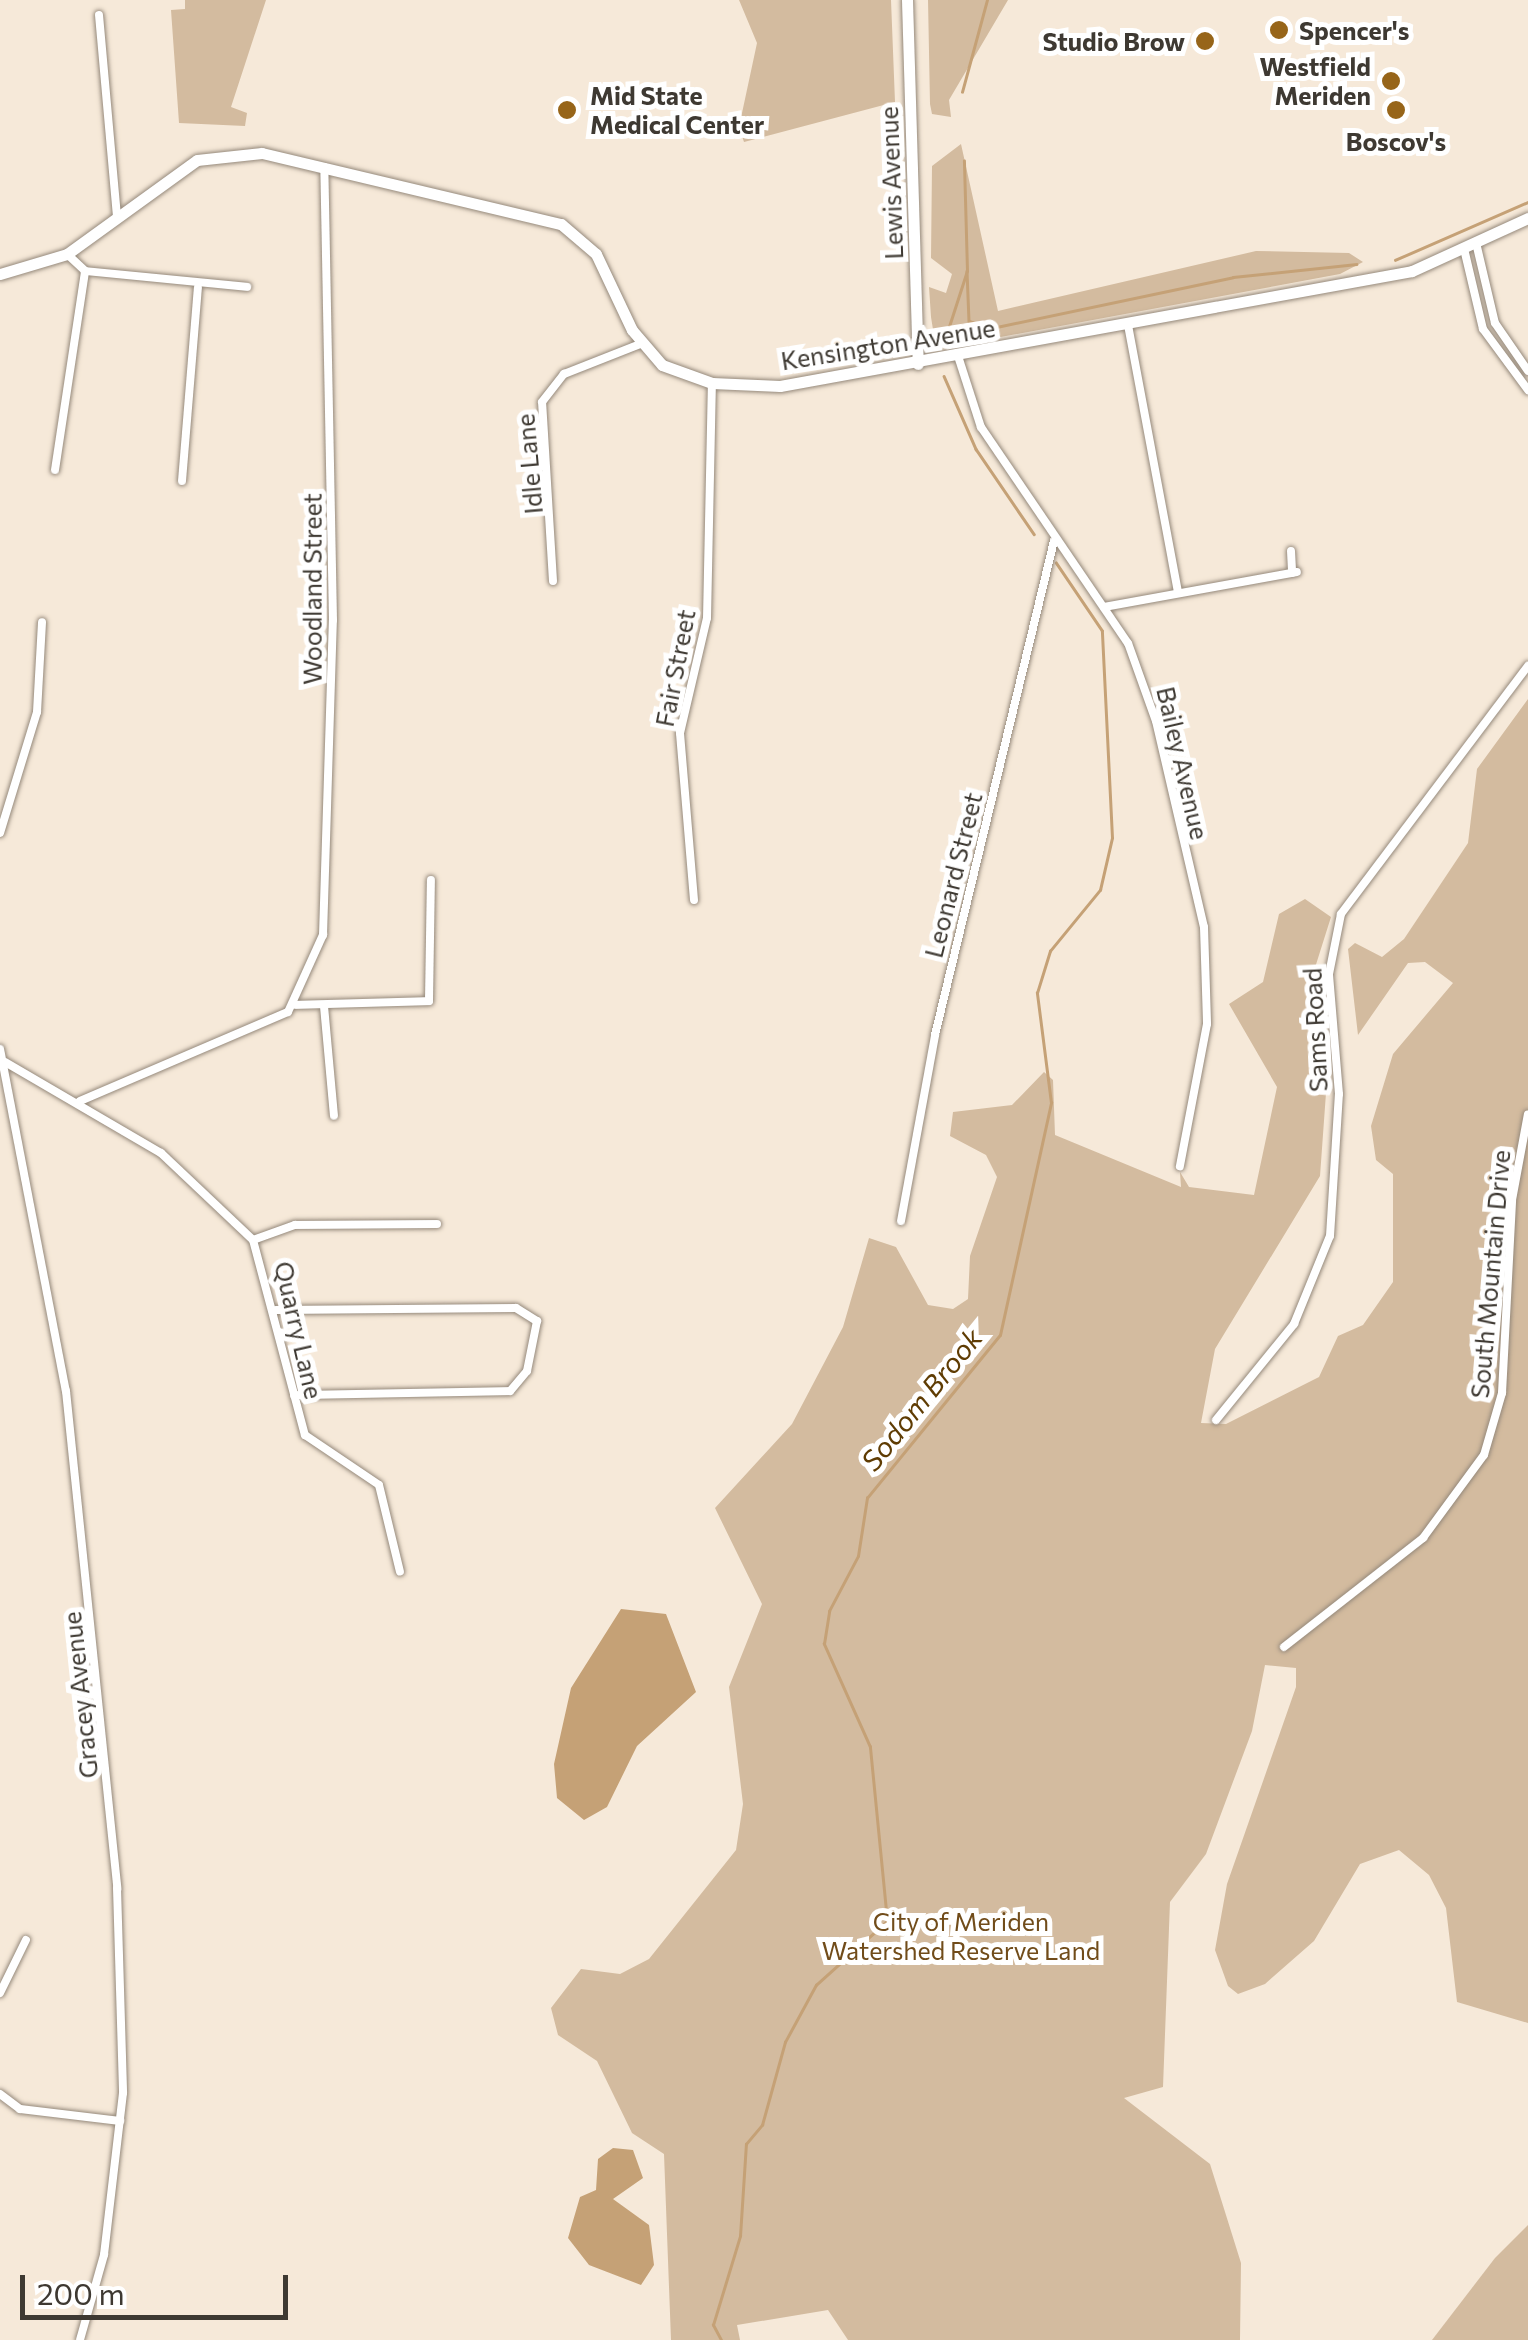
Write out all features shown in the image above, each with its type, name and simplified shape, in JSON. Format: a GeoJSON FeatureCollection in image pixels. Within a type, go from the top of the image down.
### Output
{"type":"FeatureCollection","features":[{"type":"Feature","properties":{"kind":"main road","name":"Lewis Avenue"},"geometry":{"type":"LineString","coordinates":[[908,0],[918,364]]}},
{"type":"Feature","properties":{"kind":"main road","name":"Kensington Avenue"},"geometry":{"type":"LineString","coordinates":[[0,274],[66,254],[211,155],[245,152],[561,224],[596,254],[640,344],[674,373],[712,384],[802,384],[1128,325],[1471,250],[1528,218]]}},
{"type":"Feature","properties":{"kind":"street"},"geometry":{"type":"LineString","coordinates":[[99,15],[117,216]]}},
{"type":"Feature","properties":{"kind":"street","name":"Woodland Street"},"geometry":{"type":"LineString","coordinates":[[296,1005],[323,935],[331,871],[324,167]]}},
{"type":"Feature","properties":{"kind":"street"},"geometry":{"type":"LineString","coordinates":[[1471,250],[1495,323],[1528,371]]}},
{"type":"Feature","properties":{"kind":"street"},"geometry":{"type":"LineString","coordinates":[[1471,250],[1484,329],[1528,390]]}},
{"type":"Feature","properties":{"kind":"street"},"geometry":{"type":"LineString","coordinates":[[66,254],[84,271],[198,288],[247,287]]}},
{"type":"Feature","properties":{"kind":"street"},"geometry":{"type":"LineString","coordinates":[[56,470],[84,271]]}},
{"type":"Feature","properties":{"kind":"street"},"geometry":{"type":"LineString","coordinates":[[182,481],[198,288]]}},
{"type":"Feature","properties":{"kind":"street"},"geometry":{"type":"LineString","coordinates":[[1128,325],[1178,592]]}},
{"type":"Feature","properties":{"kind":"street","name":"Idle Lane"},"geometry":{"type":"LineString","coordinates":[[554,581],[542,402],[564,374],[640,344]]}},
{"type":"Feature","properties":{"kind":"street","name":"Bailey Avenue"},"geometry":{"type":"LineString","coordinates":[[958,356],[981,427],[1054,541],[1104,607],[1150,699],[1176,836],[1202,910],[1207,1024],[1180,1166]]}},
{"type":"Feature","properties":{"kind":"street","name":"Fair Street"},"geometry":{"type":"LineString","coordinates":[[694,900],[680,733],[707,618],[712,384]]}},
{"type":"Feature","properties":{"kind":"street","name":"Leonard Street"},"geometry":{"type":"LineString","coordinates":[[902,1221],[935,1035],[1054,541]]}},
{"type":"Feature","properties":{"kind":"street"},"geometry":{"type":"LineString","coordinates":[[1104,607],[1295,573],[1290,551]]}},
{"type":"Feature","properties":{"kind":"street"},"geometry":{"type":"LineString","coordinates":[[0,833],[36,712],[42,622]]}},
{"type":"Feature","properties":{"kind":"street","name":"Sams Road"},"geometry":{"type":"LineString","coordinates":[[1216,1420],[1294,1324],[1330,1236],[1339,1094],[1329,974],[1341,914],[1528,666]]}},
{"type":"Feature","properties":{"kind":"street"},"geometry":{"type":"LineString","coordinates":[[80,1102],[296,1005],[429,1000],[431,880]]}},
{"type":"Feature","properties":{"kind":"street"},"geometry":{"type":"LineString","coordinates":[[324,1006],[334,1116]]}},
{"type":"Feature","properties":{"kind":"street","name":"Gracey Avenue"},"geometry":{"type":"LineString","coordinates":[[0,1049],[66,1392],[102,1706],[125,2015],[120,2121],[104,2255],[80,2340]]}},
{"type":"Feature","properties":{"kind":"street","name":"Quarry Lane"},"geometry":{"type":"LineString","coordinates":[[5,1062],[80,1102],[172,1162],[254,1240],[276,1310],[294,1395],[312,1444],[386,1494],[400,1572]]}},
{"type":"Feature","properties":{"kind":"street","name":"South Mountain Drive"},"geometry":{"type":"LineString","coordinates":[[1284,1647],[1423,1538],[1484,1455],[1502,1393],[1511,1214],[1528,1114]]}},
{"type":"Feature","properties":{"kind":"street"},"geometry":{"type":"LineString","coordinates":[[254,1240],[295,1225],[437,1224]]}},
{"type":"Feature","properties":{"kind":"street"},"geometry":{"type":"LineString","coordinates":[[276,1310],[516,1308],[536,1322],[534,1349],[523,1380],[500,1393],[294,1395]]}},
{"type":"Feature","properties":{"kind":"street"},"geometry":{"type":"LineString","coordinates":[[0,1992],[26,1940]]}},
{"type":"Feature","properties":{"kind":"street"},"geometry":{"type":"LineString","coordinates":[[0,2094],[20,2109],[120,2121]]}},
{"type":"Feature","properties":{"kind":"green space"},"geometry":{"type":"Polygon","coordinates":[[[185,0],[266,0],[231,107],[247,113],[245,126],[179,123],[171,10],[185,9],[185,0]]]}},
{"type":"Feature","properties":{"kind":"green space"},"geometry":{"type":"Polygon","coordinates":[[[739,0],[891,0],[895,102],[744,142],[739,127],[757,43],[739,0]]]}},
{"type":"Feature","properties":{"kind":"green space"},"geometry":{"type":"Polygon","coordinates":[[[928,0],[1008,0],[949,100],[951,117],[932,114],[930,104],[928,0]]]}},
{"type":"Feature","properties":{"kind":"green space"},"geometry":{"type":"Polygon","coordinates":[[[961,144],[998,311],[1256,251],[1349,253],[1363,262],[1340,274],[947,347],[935,342],[931,317],[929,287],[946,293],[952,274],[931,258],[932,166],[961,144]]]}},
{"type":"Feature","properties":{"kind":"green space","name":"City of Meriden Watershed Reserve Land"},"geometry":{"type":"Polygon","coordinates":[[[1528,699],[1528,2023],[1457,2002],[1446,1908],[1429,1875],[1399,1850],[1360,1864],[1314,1941],[1265,1984],[1238,1994],[1228,1986],[1215,1950],[1227,1884],[1296,1687],[1296,1668],[1265,1665],[1252,1731],[1206,1854],[1170,1902],[1163,2087],[1124,2098],[1210,2164],[1241,2263],[1240,2340],[848,2340],[828,2310],[737,2325],[740,2340],[671,2340],[664,2154],[632,2133],[597,2061],[558,2035],[551,2008],[581,1969],[620,1974],[649,1959],[736,1850],[743,1804],[729,1687],[762,1604],[715,1508],[792,1424],[843,1327],[869,1238],[896,1247],[928,1305],[953,1309],[968,1299],[970,1256],[997,1177],[986,1155],[950,1136],[953,1112],[1012,1105],[1044,1072],[1053,1080],[1055,1135],[1181,1187],[1180,1172],[1189,1187],[1254,1195],[1277,1087],[1229,1004],[1263,982],[1279,914],[1305,899],[1331,917],[1313,974],[1326,1093],[1320,1176],[1215,1349],[1201,1423],[1226,1424],[1319,1377],[1338,1336],[1363,1325],[1393,1282],[1393,1174],[1376,1160],[1371,1126],[1393,1054],[1453,983],[1425,962],[1408,963],[1358,1035],[1348,949],[1355,943],[1382,957],[1404,939],[1468,843],[1477,769],[1528,699]]]}},
{"type":"Feature","properties":{"kind":"green space"},"geometry":{"type":"Polygon","coordinates":[[[1528,2225],[1528,2340],[1432,2340],[1495,2258],[1528,2225]]]}},
{"type":"Feature","properties":{"kind":"shaded area"},"geometry":{"type":"Polygon","coordinates":[[[621,1609],[666,1614],[696,1692],[637,1746],[607,1807],[584,1820],[557,1798],[554,1764],[571,1688],[621,1609]]]}},
{"type":"Feature","properties":{"kind":"shaded area"},"geometry":{"type":"Polygon","coordinates":[[[613,2148],[633,2150],[643,2178],[613,2199],[649,2225],[654,2265],[641,2285],[589,2265],[568,2238],[580,2197],[596,2190],[598,2159],[613,2148]]]}},
{"type":"Feature","properties":{"kind":"waterway","name":"Sodom Brook"},"geometry":{"type":"LineString","coordinates":[[962,92],[987,0]]}},
{"type":"Feature","properties":{"kind":"waterway","name":"Sodom Brook"},"geometry":{"type":"LineString","coordinates":[[945,339],[967,271],[964,161]]}},
{"type":"Feature","properties":{"kind":"waterway"},"geometry":{"type":"LineString","coordinates":[[1395,260],[1528,202]]}},
{"type":"Feature","properties":{"kind":"waterway"},"geometry":{"type":"LineString","coordinates":[[967,271],[969,321],[992,328],[1233,277],[1356,264]]}},
{"type":"Feature","properties":{"kind":"waterway","name":"Sodom Brook"},"geometry":{"type":"LineString","coordinates":[[944,376],[976,449],[1034,534]]}},
{"type":"Feature","properties":{"kind":"waterway","name":"Sodom Brook"},"geometry":{"type":"LineString","coordinates":[[721,2340],[713,2325],[740,2236],[746,2144],[762,2125],[785,2042],[816,1985],[887,1921],[870,1747],[824,1644],[829,1611],[858,1556],[867,1498],[1000,1335],[1051,1103],[1037,993],[1050,951],[1100,890],[1112,838],[1102,631],[1056,563]]}},
{"type":"Feature","properties":{"kind":"place","name":"Spencer's"},"geometry":{"type":"Point","coordinates":[1279,30]}},
{"type":"Feature","properties":{"kind":"place","name":"Studio Brow"},"geometry":{"type":"Point","coordinates":[1205,41]}},
{"type":"Feature","properties":{"kind":"place","name":"Westfield Meriden"},"geometry":{"type":"Point","coordinates":[1391,81]}},
{"type":"Feature","properties":{"kind":"place","name":"Mid State Medical Center"},"geometry":{"type":"Point","coordinates":[567,110]}},
{"type":"Feature","properties":{"kind":"place","name":"Boscov's"},"geometry":{"type":"Point","coordinates":[1396,110]}}]}
